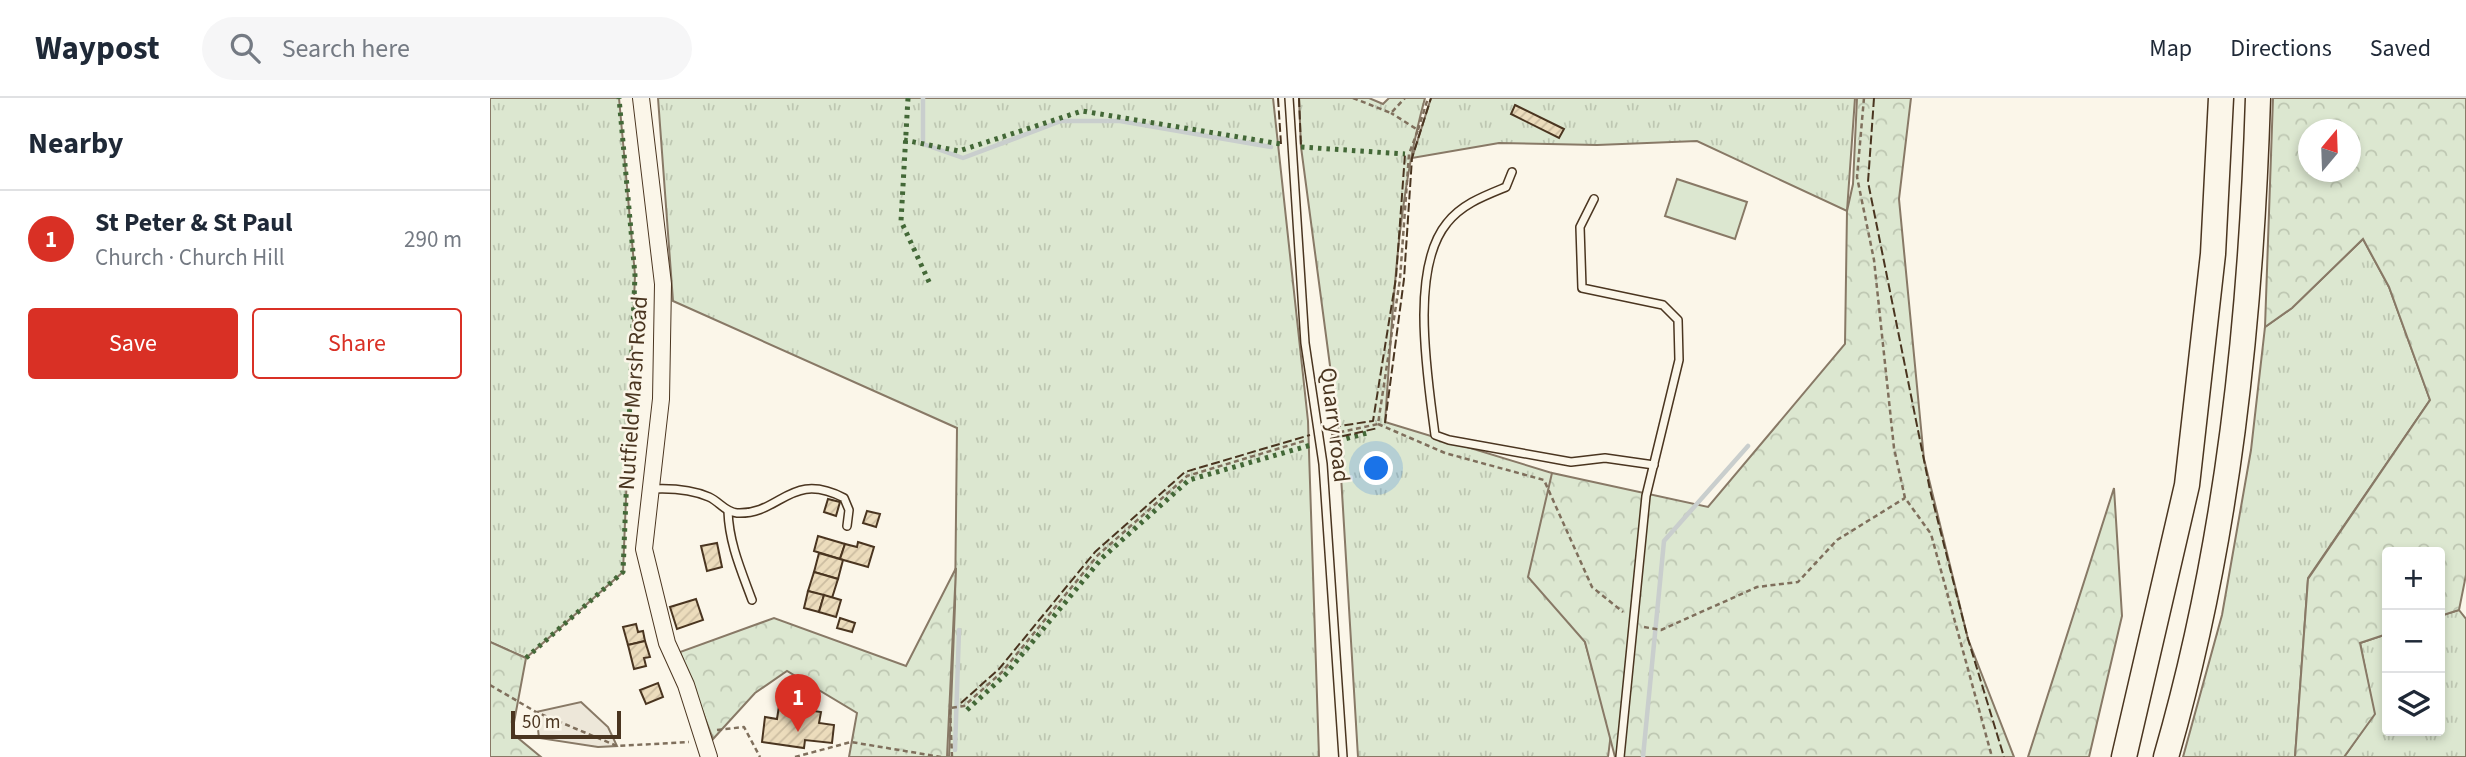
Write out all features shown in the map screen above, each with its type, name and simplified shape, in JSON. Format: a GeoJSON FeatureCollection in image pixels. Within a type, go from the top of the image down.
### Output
{"type":"FeatureCollection","features":[{"type":"Feature","properties":{"kind":"highway"},"geometry":{"type":"LineString","coordinates":[[2124,757],[2188,485],[2213,254],[2221,98]]}},
{"type":"Feature","properties":{"kind":"highway"},"geometry":{"type":"LineString","coordinates":[[2166,757],[2203,603],[2229,467],[2253,238],[2258,98]]}},
{"type":"Feature","properties":{"kind":"street","name":"Nutfield Marsh Road"},"geometry":{"type":"LineString","coordinates":[[641,98],[663,284],[661,399],[643,549],[667,643],[685,685],[709,757]]}},
{"type":"Feature","properties":{"kind":"lane","name":"Quarry road"},"geometry":{"type":"LineString","coordinates":[[1289,98],[1305,343],[1319,437],[1343,757]]}},
{"type":"Feature","properties":{"kind":"lane"},"geometry":{"type":"LineString","coordinates":[[1512,172],[1506,187],[1467,204],[1446,224],[1430,258],[1425,307],[1428,376],[1435,435],[1570,462],[1605,458],[1654,465]]}},
{"type":"Feature","properties":{"kind":"lane"},"geometry":{"type":"LineString","coordinates":[[1594,199],[1580,227],[1582,288],[1664,305],[1678,320],[1679,360],[1646,496],[1620,757]]}},
{"type":"Feature","properties":{"kind":"lane"},"geometry":{"type":"LineString","coordinates":[[650,489],[673,488],[711,497],[728,511],[748,512],[802,489],[820,488],[844,498],[849,510],[847,526]]}},
{"type":"Feature","properties":{"kind":"lane"},"geometry":{"type":"LineString","coordinates":[[728,511],[729,531],[736,558],[752,600]]}},
{"type":"Feature","properties":{"kind":"path"},"geometry":{"type":"LineString","coordinates":[[1353,98],[1391,113],[1418,130]]}},
{"type":"Feature","properties":{"kind":"path"},"geometry":{"type":"LineString","coordinates":[[1397,98],[1401,103]]}},
{"type":"Feature","properties":{"kind":"path"},"geometry":{"type":"LineString","coordinates":[[1391,113],[1405,98]]}},
{"type":"Feature","properties":{"kind":"path"},"geometry":{"type":"LineString","coordinates":[[1378,424],[1400,279],[1409,154],[1428,98]]}},
{"type":"Feature","properties":{"kind":"path"},"geometry":{"type":"LineString","coordinates":[[1864,98],[1857,177],[1874,260],[1894,448],[1905,498],[1931,534],[1993,757]]}},
{"type":"Feature","properties":{"kind":"path"},"geometry":{"type":"LineString","coordinates":[[952,757],[950,708],[964,706],[1002,672],[1098,555],[1187,476],[1319,437],[1378,424],[1445,453],[1544,480],[1592,587],[1633,624],[1661,630],[1757,587],[1798,582],[1838,540],[1905,498]]}},
{"type":"Feature","properties":{"kind":"path"},"geometry":{"type":"LineString","coordinates":[[490,685],[536,712],[617,746],[703,741],[719,728],[744,727],[760,757]]}},
{"type":"Feature","properties":{"kind":"path"},"geometry":{"type":"LineString","coordinates":[[795,757],[851,742],[941,757]]}},
{"type":"Feature","properties":{"kind":"green space"},"geometry":{"type":"Polygon","coordinates":[[[490,98],[619,98],[635,275],[623,572],[526,658],[490,642],[490,98]]]}},
{"type":"Feature","properties":{"kind":"green space"},"geometry":{"type":"Polygon","coordinates":[[[658,98],[1273,98],[1308,421],[1319,757],[949,757],[955,605],[957,428],[673,301],[658,98]]]}},
{"type":"Feature","properties":{"kind":"green space"},"geometry":{"type":"Polygon","coordinates":[[[1299,98],[1369,98],[1383,104],[1389,98],[1425,98],[1415,138],[1402,218],[1385,422],[1552,473],[1585,642],[1611,733],[1608,757],[1358,757],[1338,426],[1301,147],[1299,98]]]}},
{"type":"Feature","properties":{"kind":"green space"},"geometry":{"type":"Polygon","coordinates":[[[1431,98],[1855,98],[1847,211],[1697,141],[1597,145],[1499,143],[1412,158],[1431,98]]]}},
{"type":"Feature","properties":{"kind":"green space"},"geometry":{"type":"Polygon","coordinates":[[[1857,98],[1911,98],[1899,199],[1924,459],[1968,639],[2014,757],[1615,757],[1585,642],[1528,577],[1552,473],[1708,507],[1845,344],[1847,211],[1853,184],[1857,98]]]}},
{"type":"Feature","properties":{"kind":"green space"},"geometry":{"type":"Polygon","coordinates":[[[2273,98],[2466,98],[2466,575],[2459,610],[2445,614],[2445,547],[2382,547],[2382,636],[2360,643],[2375,714],[2344,757],[2295,757],[2308,579],[2430,400],[2389,287],[2363,239],[2292,308],[2265,327],[2273,98]]]}},
{"type":"Feature","properties":{"kind":"green space"},"geometry":{"type":"Polygon","coordinates":[[[1677,179],[1747,202],[1735,239],[1665,216],[1677,179]]]}},
{"type":"Feature","properties":{"kind":"green space"},"geometry":{"type":"Polygon","coordinates":[[[2363,239],[2389,287],[2430,400],[2308,578],[2295,757],[2183,757],[2222,615],[2251,450],[2265,327],[2292,308],[2363,239]]]}},
{"type":"Feature","properties":{"kind":"green space"},"geometry":{"type":"Polygon","coordinates":[[[2114,488],[2122,616],[2089,757],[2028,757],[2114,488]]]}},
{"type":"Feature","properties":{"kind":"green space"},"geometry":{"type":"Polygon","coordinates":[[[956,568],[947,757],[849,757],[857,713],[787,671],[755,693],[713,739],[680,652],[774,618],[906,666],[956,568]]]}},
{"type":"Feature","properties":{"kind":"green space"},"geometry":{"type":"Polygon","coordinates":[[[2459,610],[2466,619],[2466,757],[2344,757],[2374,714],[2360,643],[2382,636],[2382,736],[2445,736],[2445,614],[2459,610]]]}},
{"type":"Feature","properties":{"kind":"green space"},"geometry":{"type":"Polygon","coordinates":[[[490,642],[526,658],[512,733],[541,757],[490,757],[490,642]]]}},
{"type":"Feature","properties":{"kind":"shaded area"},"geometry":{"type":"Polygon","coordinates":[[[581,702],[608,727],[617,746],[598,747],[539,738],[536,712],[581,702]]]}},
{"type":"Feature","properties":{"kind":"building"},"geometry":{"type":"Polygon","coordinates":[[[1515,105],[1564,129],[1559,138],[1511,114],[1515,105]]]}},
{"type":"Feature","properties":{"kind":"building"},"geometry":{"type":"Polygon","coordinates":[[[828,499],[840,502],[836,516],[824,512],[828,499]]]}},
{"type":"Feature","properties":{"kind":"building"},"geometry":{"type":"Polygon","coordinates":[[[867,511],[880,514],[876,527],[863,523],[867,511]]]}},
{"type":"Feature","properties":{"kind":"building"},"geometry":{"type":"Polygon","coordinates":[[[818,536],[845,544],[840,559],[814,551],[818,536]]]}},
{"type":"Feature","properties":{"kind":"building"},"geometry":{"type":"Polygon","coordinates":[[[858,542],[874,547],[868,567],[840,559],[845,544],[857,547],[858,542]]]}},
{"type":"Feature","properties":{"kind":"building"},"geometry":{"type":"Polygon","coordinates":[[[717,543],[722,567],[707,571],[701,546],[717,543]]]}},
{"type":"Feature","properties":{"kind":"building"},"geometry":{"type":"Polygon","coordinates":[[[819,553],[843,560],[838,579],[814,572],[819,553]]]}},
{"type":"Feature","properties":{"kind":"building"},"geometry":{"type":"Polygon","coordinates":[[[814,572],[838,579],[832,598],[808,591],[814,572]]]}},
{"type":"Feature","properties":{"kind":"building"},"geometry":{"type":"Polygon","coordinates":[[[808,591],[824,595],[819,612],[804,608],[808,591]]]}},
{"type":"Feature","properties":{"kind":"building"},"geometry":{"type":"Polygon","coordinates":[[[824,595],[841,600],[836,617],[819,612],[824,595]]]}},
{"type":"Feature","properties":{"kind":"building"},"geometry":{"type":"Polygon","coordinates":[[[696,599],[703,620],[677,629],[670,607],[696,599]]]}},
{"type":"Feature","properties":{"kind":"building"},"geometry":{"type":"Polygon","coordinates":[[[840,618],[855,623],[852,632],[837,628],[840,618]]]}},
{"type":"Feature","properties":{"kind":"building"},"geometry":{"type":"Polygon","coordinates":[[[636,624],[638,632],[643,631],[645,641],[628,645],[623,627],[636,624]]]}},
{"type":"Feature","properties":{"kind":"building"},"geometry":{"type":"Polygon","coordinates":[[[645,641],[650,657],[644,658],[646,666],[634,669],[628,645],[645,641]]]}},
{"type":"Feature","properties":{"kind":"building"},"geometry":{"type":"Polygon","coordinates":[[[658,683],[663,697],[646,704],[640,690],[658,683]]]}},
{"type":"Feature","properties":{"kind":"building"},"geometry":{"type":"Polygon","coordinates":[[[779,706],[821,712],[819,723],[834,725],[832,743],[805,740],[804,748],[762,742],[765,717],[777,719],[779,706]]]}},
{"type":"Feature","properties":{"kind":"waterway"},"geometry":{"type":"LineString","coordinates":[[923,98],[923,144],[963,158],[1061,121],[1120,121],[1271,147]]}},
{"type":"Feature","properties":{"kind":"waterway"},"geometry":{"type":"LineString","coordinates":[[1643,757],[1664,541],[1748,446]]}},
{"type":"Feature","properties":{"kind":"waterway"},"geometry":{"type":"LineString","coordinates":[[955,750],[959,630]]}},
{"type":"Feature","properties":{"kind":"hedge"},"geometry":{"type":"LineString","coordinates":[[526,658],[623,572],[635,275],[619,98]]}},
{"type":"Feature","properties":{"kind":"hedge"},"geometry":{"type":"LineString","coordinates":[[908,98],[901,221],[930,284]]}},
{"type":"Feature","properties":{"kind":"hedge"},"geometry":{"type":"LineString","coordinates":[[904,140],[959,151],[1082,111],[1281,144]]}},
{"type":"Feature","properties":{"kind":"hedge"},"geometry":{"type":"LineString","coordinates":[[1301,147],[1405,154]]}},
{"type":"Feature","properties":{"kind":"hedge"},"geometry":{"type":"LineString","coordinates":[[1330,443],[1371,432]]}},
{"type":"Feature","properties":{"kind":"hedge"},"geometry":{"type":"LineString","coordinates":[[967,710],[1005,675],[1102,558],[1189,480],[1311,445]]}},
{"type":"Feature","properties":{"kind":"fence"},"geometry":{"type":"LineString","coordinates":[[1278,98],[1281,144]]}},
{"type":"Feature","properties":{"kind":"fence"},"geometry":{"type":"LineString","coordinates":[[1299,98],[1301,147]]}},
{"type":"Feature","properties":{"kind":"fence"},"geometry":{"type":"LineString","coordinates":[[1385,423],[1404,279],[1412,158],[1431,98]]}},
{"type":"Feature","properties":{"kind":"fence"},"geometry":{"type":"LineString","coordinates":[[1874,98],[1868,182],[1930,490],[1968,639],[2004,757]]}},
{"type":"Feature","properties":{"kind":"fence"},"geometry":{"type":"LineString","coordinates":[[1332,427],[1373,421],[1396,278],[1405,154]]}},
{"type":"Feature","properties":{"kind":"fence"},"geometry":{"type":"LineString","coordinates":[[1330,439],[1378,428]]}},
{"type":"Feature","properties":{"kind":"fence"},"geometry":{"type":"LineString","coordinates":[[961,703],[999,669],[1095,552],[1185,472],[1310,435]]}},
{"type":"Feature","properties":{"kind":"place","name":"St Peter & St Paul"},"geometry":{"type":"Point","coordinates":[798,732]}}]}
